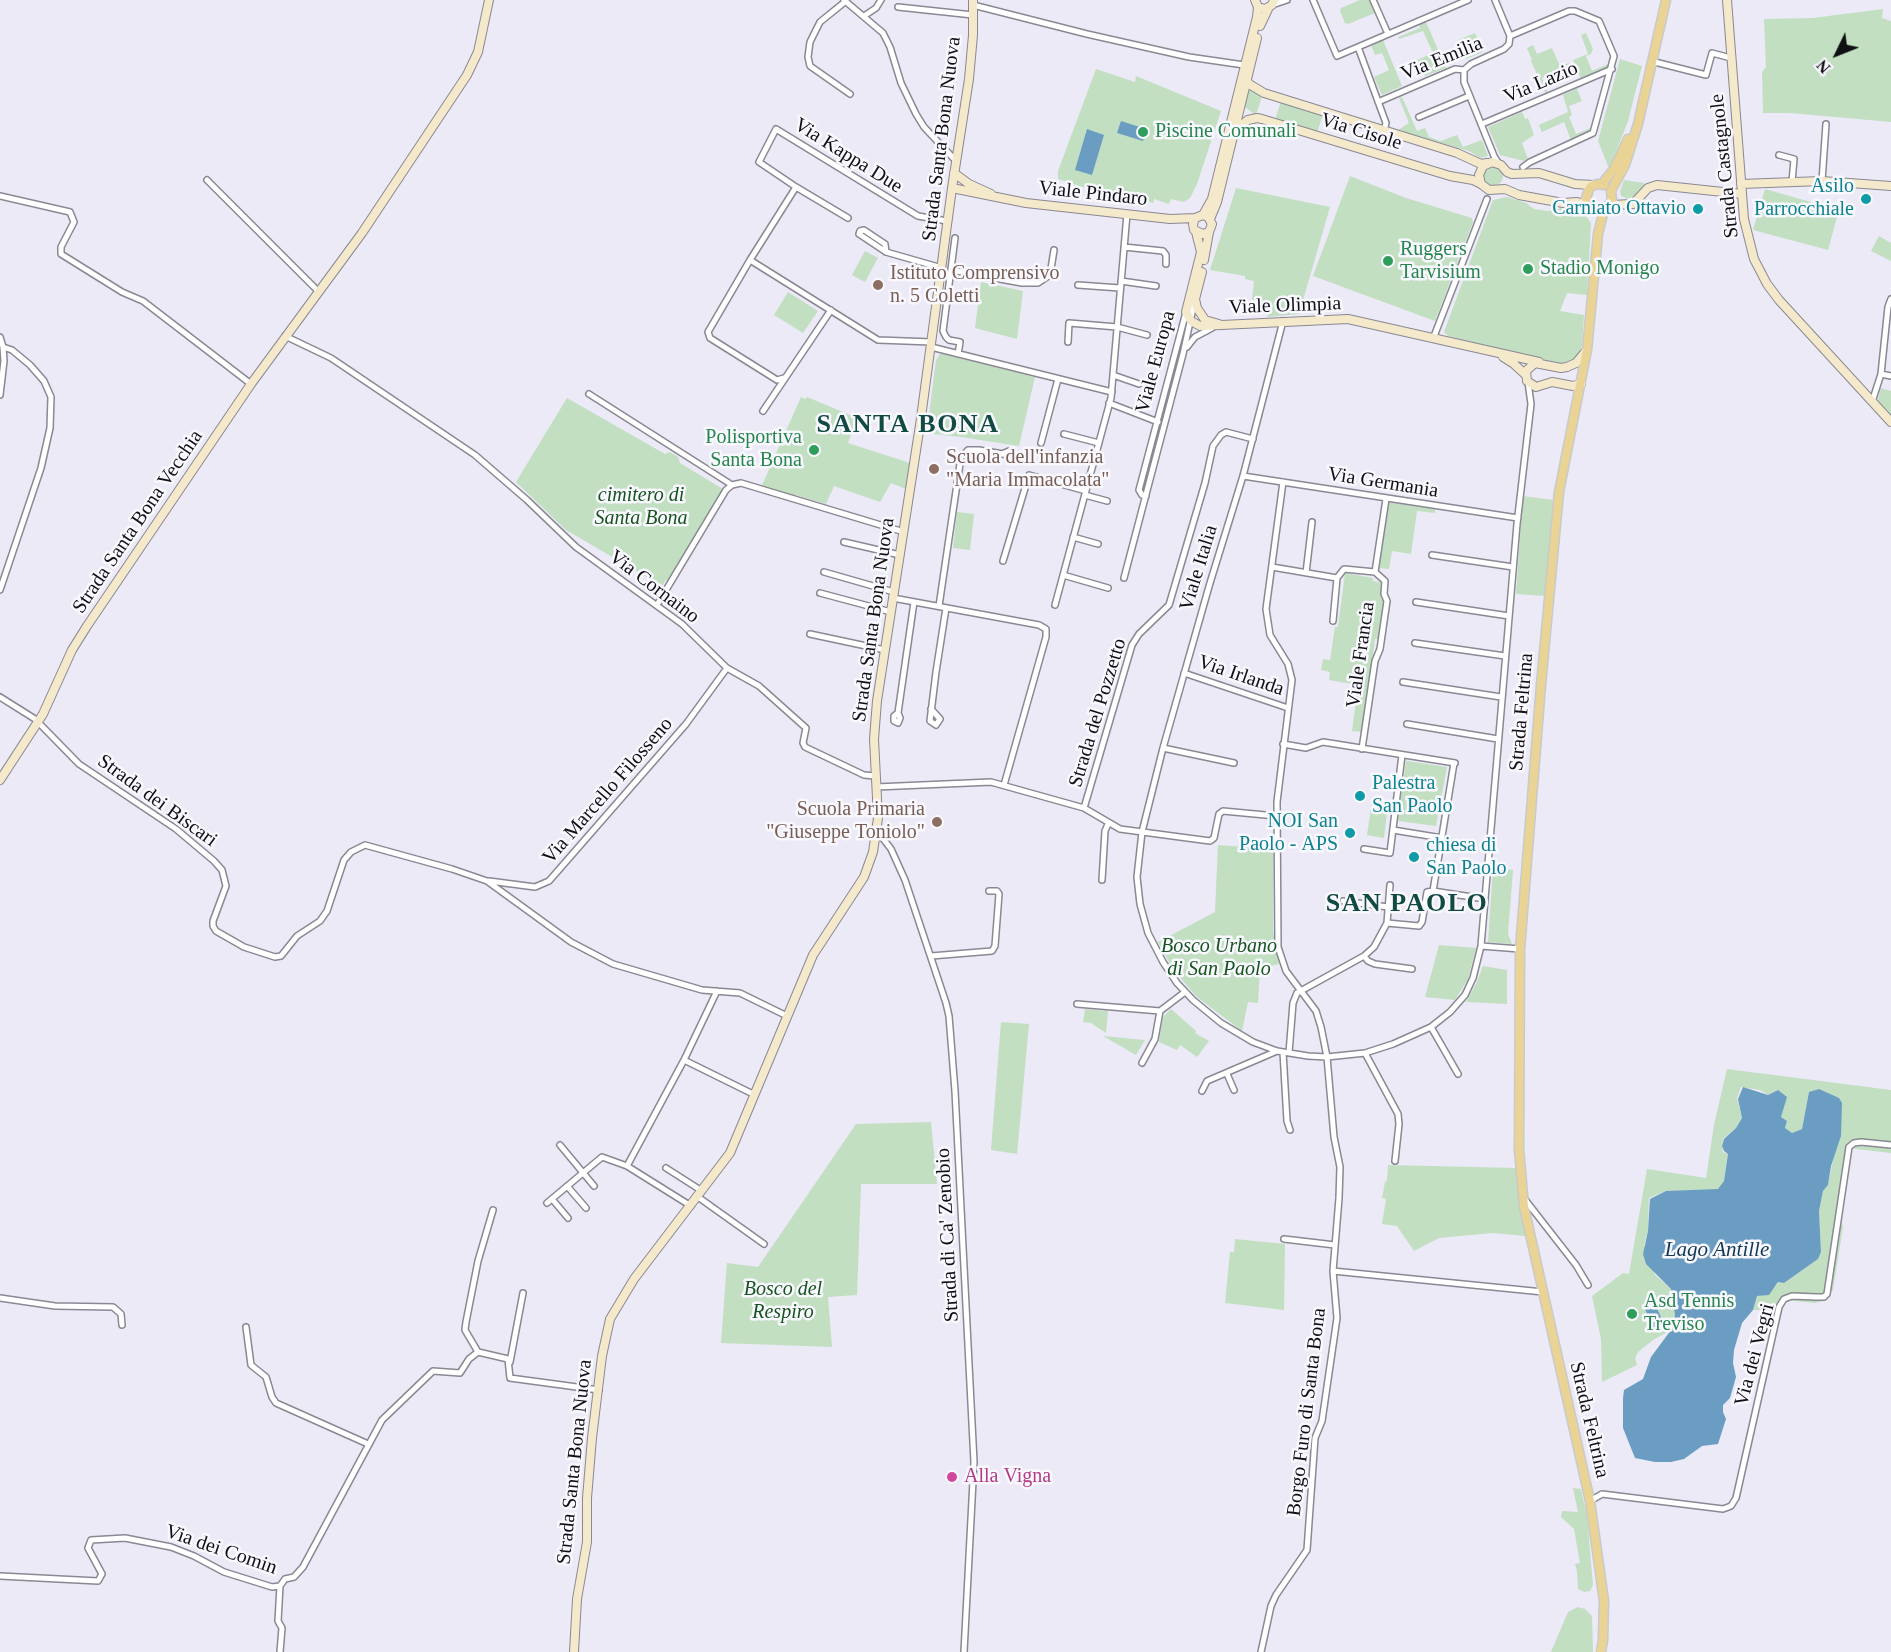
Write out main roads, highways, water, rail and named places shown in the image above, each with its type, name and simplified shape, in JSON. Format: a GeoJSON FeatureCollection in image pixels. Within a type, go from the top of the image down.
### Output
{"type":"FeatureCollection","features":[{"type":"Feature","properties":{"kind":"main road","name":"Strada Feltrina"},"geometry":{"type":"LineString","coordinates":[[1601,1652],[1604,1601],[1590,1501],[1524,1197],[1519,1149],[1520,949],[1559,492],[1587,350],[1598,234],[1638,124],[1666,0]]}},
{"type":"Feature","properties":{"kind":"main road","name":"Strada Feltrina"},"geometry":{"type":"LineString","coordinates":[[1598,234],[1586,194],[1614,169],[1641,105]]}},
{"type":"Feature","properties":{"kind":"main road"},"geometry":{"type":"LineString","coordinates":[[1591,208],[1610,201],[1598,184]]}},
{"type":"Feature","properties":{"kind":"water"},"geometry":{"type":"Polygon","coordinates":[[[1121,121],[1146,129],[1143,141],[1117,133],[1121,121]]]}},
{"type":"Feature","properties":{"kind":"water"},"geometry":{"type":"Polygon","coordinates":[[[1087,129],[1104,135],[1092,175],[1075,170],[1087,129]]]}},
{"type":"Feature","properties":{"kind":"water","name":"Lago Antille"},"geometry":{"type":"Polygon","coordinates":[[[1743,1087],[1768,1095],[1778,1090],[1787,1097],[1781,1117],[1787,1121],[1785,1128],[1792,1133],[1802,1129],[1809,1092],[1819,1089],[1839,1098],[1842,1103],[1841,1136],[1819,1211],[1821,1252],[1818,1259],[1784,1283],[1778,1282],[1769,1295],[1757,1296],[1753,1310],[1742,1323],[1734,1350],[1733,1363],[1736,1377],[1730,1398],[1723,1405],[1726,1419],[1718,1444],[1702,1446],[1684,1459],[1671,1462],[1635,1458],[1623,1428],[1624,1390],[1643,1379],[1651,1357],[1671,1330],[1675,1315],[1671,1289],[1646,1264],[1643,1254],[1648,1231],[1650,1199],[1666,1191],[1718,1189],[1724,1181],[1728,1154],[1722,1146],[1724,1139],[1736,1128],[1742,1118],[1738,1099],[1743,1087]]]}},
{"type":"Feature","properties":{"kind":"water"},"geometry":{"type":"Polygon","coordinates":[[[1654,1302],[1665,1326],[1655,1331],[1644,1307],[1654,1302]]]}},
{"type":"Feature","properties":{"kind":"place","name":"Piscine Comunali"},"geometry":{"type":"Point","coordinates":[1143,132]}},
{"type":"Feature","properties":{"kind":"place","name":"Asilo Parrocchiale"},"geometry":{"type":"Point","coordinates":[1866,199]}},
{"type":"Feature","properties":{"kind":"place","name":"Carniato Ottavio"},"geometry":{"type":"Point","coordinates":[1698,209]}},
{"type":"Feature","properties":{"kind":"place","name":"Ruggers Tarvisium"},"geometry":{"type":"Point","coordinates":[1388,261]}},
{"type":"Feature","properties":{"kind":"place","name":"Stadio Monigo"},"geometry":{"type":"Point","coordinates":[1528,269]}},
{"type":"Feature","properties":{"kind":"place","name":"Istituto Comprensivo n. 5 Coletti"},"geometry":{"type":"Point","coordinates":[878,285]}},
{"type":"Feature","properties":{"kind":"place","name":"Polisportiva Santa Bona"},"geometry":{"type":"Point","coordinates":[814,450]}},
{"type":"Feature","properties":{"kind":"place","name":"Scuola dell'infanzia \"Maria Immacolata\""},"geometry":{"type":"Point","coordinates":[934,469]}},
{"type":"Feature","properties":{"kind":"place","name":"Palestra San Paolo"},"geometry":{"type":"Point","coordinates":[1360,796]}},
{"type":"Feature","properties":{"kind":"place","name":"Scuola Primaria \"Giuseppe Toniolo\""},"geometry":{"type":"Point","coordinates":[937,822]}},
{"type":"Feature","properties":{"kind":"place","name":"NOI San Paolo - APS"},"geometry":{"type":"Point","coordinates":[1350,833]}},
{"type":"Feature","properties":{"kind":"place","name":"chiesa di San Paolo"},"geometry":{"type":"Point","coordinates":[1414,857]}},
{"type":"Feature","properties":{"kind":"place","name":"Asd Tennis Treviso"},"geometry":{"type":"Point","coordinates":[1632,1314]}},
{"type":"Feature","properties":{"kind":"place","name":"Alla Vigna"},"geometry":{"type":"Point","coordinates":[952,1477]}},
{"type":"Feature","properties":{"kind":"district","name":"SANTA BONA"},"geometry":{"type":"Point","coordinates":[908,425]}},
{"type":"Feature","properties":{"kind":"district","name":"SAN PAOLO"},"geometry":{"type":"Point","coordinates":[1407,904]}},
{"type":"Feature","properties":{"kind":"park label","name":"cimitero di Santa Bona"},"geometry":{"type":"Point","coordinates":[641,508]}},
{"type":"Feature","properties":{"kind":"park label","name":"Bosco Urbano di San Paolo"},"geometry":{"type":"Point","coordinates":[1219,958]}},
{"type":"Feature","properties":{"kind":"park label","name":"Bosco del Respiro"},"geometry":{"type":"Point","coordinates":[783,1302]}}]}
